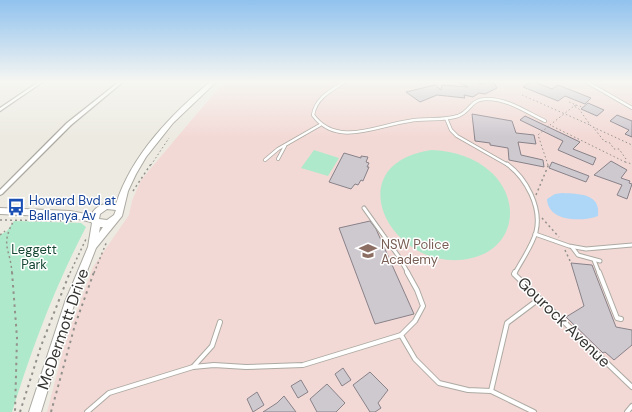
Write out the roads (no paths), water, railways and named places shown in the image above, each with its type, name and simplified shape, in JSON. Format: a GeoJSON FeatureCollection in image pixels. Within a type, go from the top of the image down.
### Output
{"type":"FeatureCollection","features":[{"type":"Feature","properties":{"kind":"main road"},"geometry":{"type":"LineString","coordinates":[[95,221],[96,213],[124,188],[139,163],[169,124],[192,100]]}},
{"type":"Feature","properties":{"kind":"main road"},"geometry":{"type":"LineString","coordinates":[[0,211],[95,221],[102,224],[112,222],[118,216],[124,188]]}},
{"type":"Feature","properties":{"kind":"main road"},"geometry":{"type":"LineString","coordinates":[[71,218],[113,205],[119,208]]}},
{"type":"Feature","properties":{"kind":"main road","name":"McDermott Drive"},"geometry":{"type":"LineString","coordinates":[[92,248],[95,221]]}},
{"type":"Feature","properties":{"kind":"main road","name":"McDermott Drive"},"geometry":{"type":"LineString","coordinates":[[35,412],[70,302],[92,248],[112,222]]}},
{"type":"Feature","properties":{"kind":"street"},"geometry":{"type":"LineString","coordinates":[[0,110],[14,100]]}},
{"type":"Feature","properties":{"kind":"street"},"geometry":{"type":"LineString","coordinates":[[0,193],[59,133],[99,100]]}},
{"type":"Feature","properties":{"kind":"lane"},"geometry":{"type":"LineString","coordinates":[[318,100],[313,108],[313,115],[320,125],[325,128],[346,133],[364,131],[386,125],[420,119],[446,118],[463,114],[471,103],[477,100]]}},
{"type":"Feature","properties":{"kind":"lane"},"geometry":{"type":"LineString","coordinates":[[496,100],[545,121]]}},
{"type":"Feature","properties":{"kind":"lane"},"geometry":{"type":"LineString","coordinates":[[619,100],[632,108]]}},
{"type":"Feature","properties":{"kind":"lane"},"geometry":{"type":"LineString","coordinates":[[446,118],[451,130],[457,136],[501,159],[512,166],[523,178],[531,194],[536,210],[535,234],[572,247],[594,250],[632,245]]}},
{"type":"Feature","properties":{"kind":"lane"},"geometry":{"type":"LineString","coordinates":[[265,160],[286,144],[320,125]]}},
{"type":"Feature","properties":{"kind":"lane"},"geometry":{"type":"LineString","coordinates":[[278,159],[286,144]]}},
{"type":"Feature","properties":{"kind":"lane"},"geometry":{"type":"LineString","coordinates":[[87,412],[109,393],[193,367],[214,365],[303,365],[401,335],[415,321],[423,306],[417,290],[399,257],[364,208]]}},
{"type":"Feature","properties":{"kind":"lane","name":"Gourock Avenue"},"geometry":{"type":"LineString","coordinates":[[535,234],[514,274],[632,387]]}},
{"type":"Feature","properties":{"kind":"lane"},"geometry":{"type":"LineString","coordinates":[[572,247],[578,255],[600,261]]}},
{"type":"Feature","properties":{"kind":"lane"},"geometry":{"type":"LineString","coordinates":[[594,260],[603,276],[612,298],[617,318],[621,319]]}},
{"type":"Feature","properties":{"kind":"lane"},"geometry":{"type":"LineString","coordinates":[[490,391],[507,323],[539,298]]}},
{"type":"Feature","properties":{"kind":"lane"},"geometry":{"type":"LineString","coordinates":[[193,367],[212,346],[220,322]]}},
{"type":"Feature","properties":{"kind":"lane"},"geometry":{"type":"LineString","coordinates":[[401,335],[415,359],[439,383],[468,390],[490,391],[534,412]]}},
{"type":"Feature","properties":{"kind":"lane"},"geometry":{"type":"LineString","coordinates":[[627,412],[632,406]]}},
{"type":"Feature","properties":{"kind":"water"},"geometry":{"type":"Polygon","coordinates":[[[562,193],[588,196],[596,203],[598,208],[598,216],[575,219],[559,216],[549,207],[547,199],[555,194],[562,193]]]}},
{"type":"Feature","properties":{"kind":"place","name":"Howard Bvd at Ballanya Av"},"geometry":{"type":"Point","coordinates":[16,207]}},
{"type":"Feature","properties":{"kind":"place","name":"NSW Police Academy"},"geometry":{"type":"Point","coordinates":[368,251]}},
{"type":"Feature","properties":{"kind":"park label","name":"Leggett Park"},"geometry":{"type":"Point","coordinates":[34,256]}}]}
